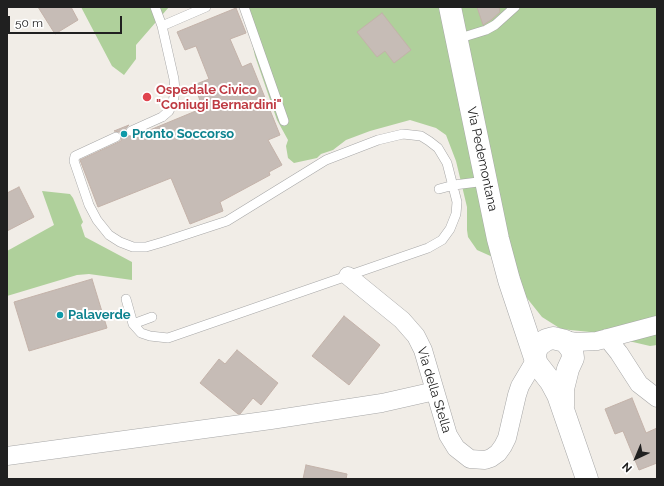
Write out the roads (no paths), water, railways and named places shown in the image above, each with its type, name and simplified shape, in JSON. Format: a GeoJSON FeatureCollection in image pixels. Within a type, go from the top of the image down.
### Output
{"type":"FeatureCollection","features":[{"type":"Feature","properties":{"kind":"street","name":"Via Pedemontana"},"geometry":{"type":"LineString","coordinates":[[450,7],[501,251],[518,310],[539,364],[555,388],[587,479]]}},
{"type":"Feature","properties":{"kind":"street","name":"Via della Stella"},"geometry":{"type":"LineString","coordinates":[[348,276],[402,320],[413,332],[423,350],[445,429],[456,448],[464,456],[470,459],[477,460],[491,458],[498,453],[507,438],[516,395],[520,386],[539,364]]}},
{"type":"Feature","properties":{"kind":"street","name":"Via Pedemontana"},"geometry":{"type":"LineString","coordinates":[[518,310],[536,326],[565,342],[572,350],[573,358],[563,389],[563,409]]}},
{"type":"Feature","properties":{"kind":"street"},"geometry":{"type":"LineString","coordinates":[[602,340],[579,354],[569,367],[560,374],[547,374],[539,364],[536,350],[539,345],[546,340],[558,339],[576,342],[602,340],[657,325]]}},
{"type":"Feature","properties":{"kind":"street"},"geometry":{"type":"LineString","coordinates":[[602,340],[619,353],[639,384],[657,398]]}},
{"type":"Feature","properties":{"kind":"street"},"geometry":{"type":"LineString","coordinates":[[7,456],[271,420],[382,402],[435,391]]}},
{"type":"Feature","properties":{"kind":"lane"},"geometry":{"type":"LineString","coordinates":[[131,131],[162,118],[169,111],[173,102],[175,91],[174,79],[162,26],[155,7]]}},
{"type":"Feature","properties":{"kind":"lane"},"geometry":{"type":"LineString","coordinates":[[244,7],[284,121]]}},
{"type":"Feature","properties":{"kind":"lane"},"geometry":{"type":"LineString","coordinates":[[457,39],[495,26],[515,7]]}},
{"type":"Feature","properties":{"kind":"lane"},"geometry":{"type":"LineString","coordinates":[[162,26],[201,8]]}},
{"type":"Feature","properties":{"kind":"lane"},"geometry":{"type":"LineString","coordinates":[[116,137],[75,156],[74,161],[89,205],[97,220],[110,235],[120,242],[133,247],[146,247],[227,221],[326,160],[391,136],[412,134],[421,136],[438,148],[444,158],[454,185],[458,202],[456,214],[450,229],[442,240],[428,248],[168,338],[150,336],[141,333],[133,324],[126,299]]}},
{"type":"Feature","properties":{"kind":"lane"},"geometry":{"type":"LineString","coordinates":[[439,189],[454,185],[486,181]]}},
{"type":"Feature","properties":{"kind":"lane"},"geometry":{"type":"LineString","coordinates":[[133,324],[152,317]]}},
{"type":"Feature","properties":{"kind":"place","name":"Ospedale Civico \"Coniugi Bernardini\""},"geometry":{"type":"Point","coordinates":[147,97]}},
{"type":"Feature","properties":{"kind":"place","name":"Pronto Soccorso"},"geometry":{"type":"Point","coordinates":[124,134]}},
{"type":"Feature","properties":{"kind":"place","name":"Palaverde"},"geometry":{"type":"Point","coordinates":[60,315]}}]}
